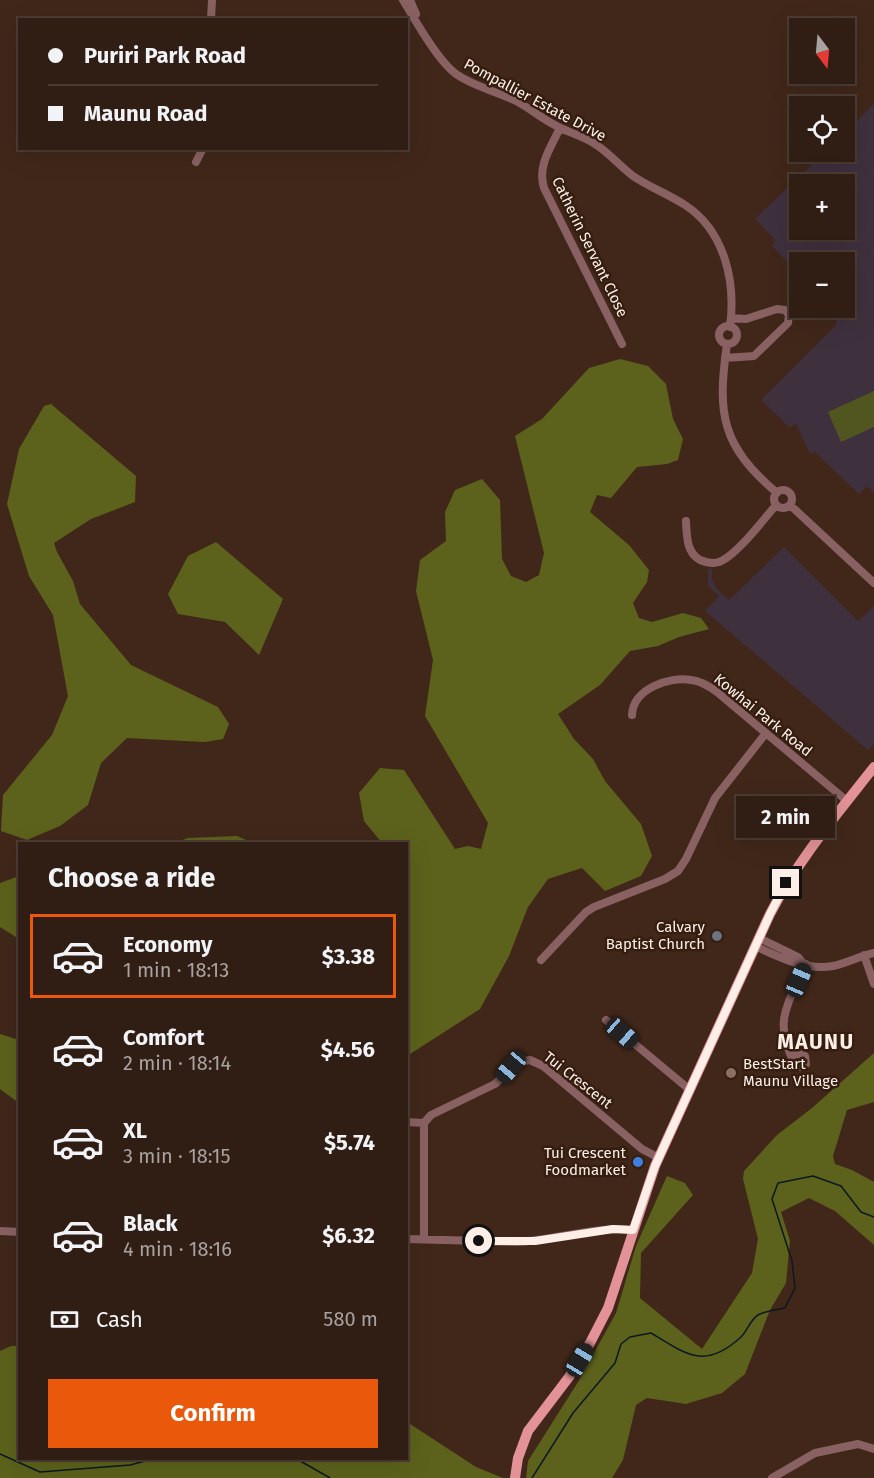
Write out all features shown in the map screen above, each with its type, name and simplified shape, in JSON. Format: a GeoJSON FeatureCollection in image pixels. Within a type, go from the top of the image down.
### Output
{"type":"FeatureCollection","features":[{"type":"Feature","properties":{"kind":"main road"},"geometry":{"type":"LineString","coordinates":[[515,1478],[518,1458],[528,1431],[568,1377],[599,1327],[615,1291],[633,1230],[659,1158],[786,883],[874,767]]}},
{"type":"Feature","properties":{"kind":"street"},"geometry":{"type":"LineString","coordinates":[[211,18],[212,0]]}},
{"type":"Feature","properties":{"kind":"street","name":"Pompallier Estate Drive"},"geometry":{"type":"LineString","coordinates":[[403,0],[441,59],[454,73],[520,104],[560,128],[598,146],[636,178],[684,205],[706,224],[724,254],[729,273],[730,322],[737,336],[732,343],[727,344],[725,358]]}},
{"type":"Feature","properties":{"kind":"street","name":"Pompallier Estate Drive"},"geometry":{"type":"LineString","coordinates":[[410,0],[422,28]]}},
{"type":"Feature","properties":{"kind":"street","name":"Catherin Servant Close"},"geometry":{"type":"LineString","coordinates":[[560,128],[545,160],[542,181],[622,344]]}},
{"type":"Feature","properties":{"kind":"street"},"geometry":{"type":"LineString","coordinates":[[196,162],[202,150]]}},
{"type":"Feature","properties":{"kind":"street"},"geometry":{"type":"LineString","coordinates":[[730,322],[777,309],[785,310],[789,315],[788,323],[754,356],[725,358],[722,405],[731,439],[745,462],[777,493]]}},
{"type":"Feature","properties":{"kind":"street"},"geometry":{"type":"LineString","coordinates":[[785,490],[790,494],[792,499],[790,505],[782,508],[776,505],[774,498],[777,493],[785,490]]}},
{"type":"Feature","properties":{"kind":"street"},"geometry":{"type":"LineString","coordinates":[[687,521],[687,544],[694,555],[705,562],[720,562],[732,554],[776,505]]}},
{"type":"Feature","properties":{"kind":"street"},"geometry":{"type":"LineString","coordinates":[[790,505],[874,583]]}},
{"type":"Feature","properties":{"kind":"street","name":"Kowhai Park Road"},"geometry":{"type":"LineString","coordinates":[[632,715],[635,703],[648,690],[657,685],[675,679],[693,680],[710,686],[847,801]]}},
{"type":"Feature","properties":{"kind":"street"},"geometry":{"type":"LineString","coordinates":[[541,960],[586,912],[672,876],[678,871],[715,798],[766,733]]}},
{"type":"Feature","properties":{"kind":"street"},"geometry":{"type":"LineString","coordinates":[[757,942],[798,957],[804,964],[833,966],[874,953]]}},
{"type":"Feature","properties":{"kind":"street"},"geometry":{"type":"LineString","coordinates":[[864,955],[874,984]]}},
{"type":"Feature","properties":{"kind":"street"},"geometry":{"type":"LineString","coordinates":[[790,1051],[783,1036],[783,1020],[804,964]]}},
{"type":"Feature","properties":{"kind":"street"},"geometry":{"type":"LineString","coordinates":[[606,1020],[690,1090]]}},
{"type":"Feature","properties":{"kind":"street","name":"Tui Crescent"},"geometry":{"type":"LineString","coordinates":[[423,1123],[431,1115],[495,1084],[518,1062],[530,1060],[543,1066],[642,1149],[659,1158]]}},
{"type":"Feature","properties":{"kind":"street"},"geometry":{"type":"LineString","coordinates":[[408,1122],[423,1123],[424,1239]]}},
{"type":"Feature","properties":{"kind":"street"},"geometry":{"type":"LineString","coordinates":[[408,1239],[518,1242],[613,1229],[633,1230]]}},
{"type":"Feature","properties":{"kind":"street"},"geometry":{"type":"LineString","coordinates":[[0,1231],[18,1232]]}},
{"type":"Feature","properties":{"kind":"street"},"geometry":{"type":"LineString","coordinates":[[772,1478],[807,1456],[824,1450],[858,1444],[874,1449]]}},
{"type":"Feature","properties":{"kind":"shaded area"},"geometry":{"type":"Polygon","coordinates":[[[874,104],[874,493],[867,486],[859,494],[815,452],[810,454],[796,424],[789,427],[761,400],[836,325],[837,318],[855,318],[855,252],[789,252],[789,264],[772,246],[775,240],[755,219],[789,186],[789,240],[855,240],[855,174],[802,174],[815,162],[855,162],[855,122],[874,104]]]}},
{"type":"Feature","properties":{"kind":"shaded area"},"geometry":{"type":"Polygon","coordinates":[[[784,547],[858,621],[874,606],[874,744],[868,750],[705,611],[719,596],[708,586],[708,569],[712,568],[712,579],[716,588],[729,600],[784,547]]]}},
{"type":"Feature","properties":{"kind":"green space"},"geometry":{"type":"Polygon","coordinates":[[[620,359],[648,366],[666,384],[673,419],[683,439],[678,460],[667,464],[637,467],[611,498],[597,495],[590,512],[629,545],[649,570],[647,582],[633,603],[639,618],[652,622],[683,613],[701,618],[709,629],[679,637],[658,646],[630,651],[600,685],[558,714],[574,739],[593,759],[605,781],[641,824],[652,856],[641,876],[605,891],[582,868],[548,879],[528,907],[509,956],[480,1009],[408,1055],[408,842],[381,842],[364,821],[359,793],[380,768],[404,770],[455,849],[468,846],[481,849],[488,823],[425,716],[433,660],[416,591],[420,560],[446,541],[445,512],[455,490],[482,479],[500,500],[502,559],[511,576],[526,582],[539,575],[544,553],[515,436],[542,419],[589,368],[620,359]]]}},
{"type":"Feature","properties":{"kind":"green space"},"geometry":{"type":"Polygon","coordinates":[[[874,391],[874,427],[841,442],[828,412],[874,391]]]}},
{"type":"Feature","properties":{"kind":"green space"},"geometry":{"type":"Polygon","coordinates":[[[51,404],[136,476],[135,502],[91,519],[54,543],[73,581],[80,604],[131,665],[218,707],[229,724],[223,739],[205,742],[127,738],[101,763],[88,805],[60,826],[27,840],[1,831],[3,795],[52,735],[68,696],[53,615],[29,576],[7,504],[19,449],[44,406],[51,404]]]}},
{"type":"Feature","properties":{"kind":"green space"},"geometry":{"type":"Polygon","coordinates":[[[216,542],[283,599],[259,655],[225,622],[178,614],[168,594],[188,556],[216,542]]]}},
{"type":"Feature","properties":{"kind":"green space"},"geometry":{"type":"Polygon","coordinates":[[[237,836],[251,842],[177,842],[188,838],[237,836]]]}},
{"type":"Feature","properties":{"kind":"green space"},"geometry":{"type":"Polygon","coordinates":[[[18,877],[18,938],[0,927],[0,883],[18,877]]]}},
{"type":"Feature","properties":{"kind":"green space"},"geometry":{"type":"Polygon","coordinates":[[[0,1034],[18,1040],[18,1102],[0,1089],[0,1034]]]}},
{"type":"Feature","properties":{"kind":"green space"},"geometry":{"type":"Polygon","coordinates":[[[874,1053],[874,1102],[847,1110],[833,1156],[835,1164],[874,1182],[874,1245],[835,1211],[809,1198],[781,1212],[790,1241],[786,1283],[770,1310],[745,1374],[722,1393],[686,1404],[647,1398],[636,1405],[623,1460],[612,1478],[526,1478],[528,1461],[578,1382],[616,1313],[636,1246],[667,1176],[685,1183],[693,1195],[641,1253],[640,1298],[702,1349],[752,1273],[758,1239],[743,1179],[744,1171],[777,1135],[812,1108],[874,1053]]]}},
{"type":"Feature","properties":{"kind":"green space"},"geometry":{"type":"Polygon","coordinates":[[[11,1346],[18,1346],[18,1460],[408,1460],[408,1423],[476,1467],[503,1478],[0,1478],[0,1351],[11,1346]]]}},
{"type":"Feature","properties":{"kind":"waterway"},"geometry":{"type":"LineString","coordinates":[[532,1478],[573,1413],[615,1363],[621,1344],[630,1337],[651,1333],[686,1353],[706,1356],[717,1353],[741,1337],[758,1315],[785,1308],[795,1288],[792,1261],[772,1199],[778,1183],[813,1176],[841,1186],[861,1212],[874,1217]]}},
{"type":"Feature","properties":{"kind":"waterway"},"geometry":{"type":"LineString","coordinates":[[0,1454],[40,1472],[130,1465],[149,1460]]}},
{"type":"Feature","properties":{"kind":"waterway"},"geometry":{"type":"LineString","coordinates":[[298,1460],[330,1478]]}},
{"type":"Feature","properties":{"kind":"place","name":"Calvary Baptist Church"},"geometry":{"type":"Point","coordinates":[717,936]}},
{"type":"Feature","properties":{"kind":"place","name":"BestStart Maunu Village"},"geometry":{"type":"Point","coordinates":[731,1073]}},
{"type":"Feature","properties":{"kind":"place","name":"Tui Crescent Foodmarket"},"geometry":{"type":"Point","coordinates":[638,1162]}},
{"type":"Feature","properties":{"kind":"district","name":"MAUNU"},"geometry":{"type":"Point","coordinates":[816,1042]}},
{"type":"Feature","properties":{"kind":"route"},"geometry":{"type":"LineString","coordinates":[[479,1241],[535,1241],[613,1229],[633,1230],[655,1166],[786,883]]}}]}
